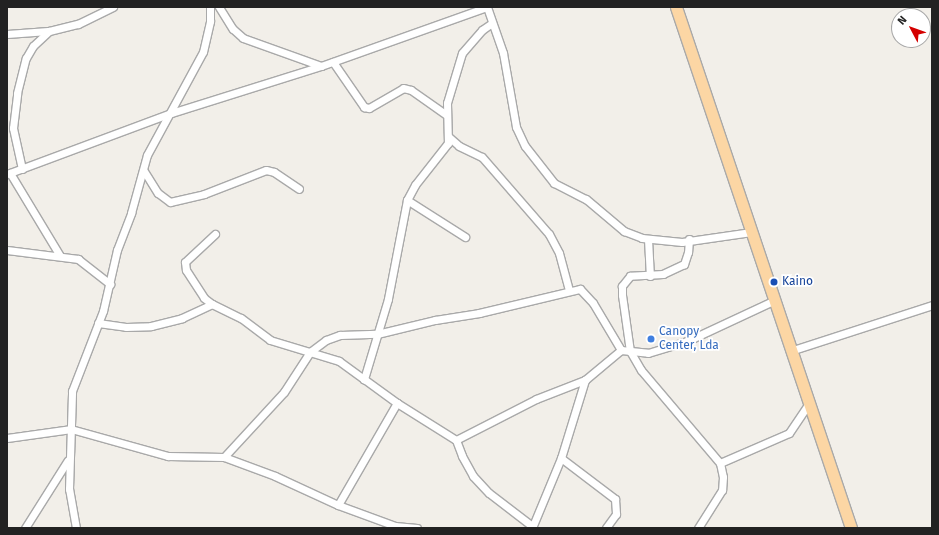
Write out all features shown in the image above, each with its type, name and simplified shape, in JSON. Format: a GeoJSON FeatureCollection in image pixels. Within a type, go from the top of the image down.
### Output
{"type":"FeatureCollection","features":[{"type":"Feature","properties":{"kind":"main road"},"geometry":{"type":"LineString","coordinates":[[676,7],[773,301],[851,528]]}},
{"type":"Feature","properties":{"kind":"street"},"geometry":{"type":"LineString","coordinates":[[7,34],[49,31],[78,24],[113,7]]}},
{"type":"Feature","properties":{"kind":"street"},"geometry":{"type":"LineString","coordinates":[[76,528],[69,489],[68,460],[71,429],[72,391],[98,323],[110,284],[117,250],[148,155],[203,52],[210,21],[210,7]]}},
{"type":"Feature","properties":{"kind":"street"},"geometry":{"type":"LineString","coordinates":[[219,7],[233,29],[243,38],[321,66]]}},
{"type":"Feature","properties":{"kind":"street"},"geometry":{"type":"LineString","coordinates":[[60,256],[8,173],[171,113],[333,62],[487,7],[503,53],[516,127],[525,146],[542,170],[560,188],[586,199],[624,231],[648,239],[682,242],[689,239],[750,232]]}},
{"type":"Feature","properties":{"kind":"street"},"geometry":{"type":"LineString","coordinates":[[364,378],[388,299],[407,200],[415,185],[444,150],[449,137],[445,114],[452,82],[462,53],[482,30],[492,23]]}},
{"type":"Feature","properties":{"kind":"street"},"geometry":{"type":"LineString","coordinates":[[22,168],[13,128],[17,93],[26,58],[33,46],[49,31]]}},
{"type":"Feature","properties":{"kind":"street"},"geometry":{"type":"LineString","coordinates":[[333,62],[364,107],[369,108],[403,88],[411,90],[445,114]]}},
{"type":"Feature","properties":{"kind":"street"},"geometry":{"type":"LineString","coordinates":[[449,137],[459,146],[482,157],[549,234],[559,253],[569,290]]}},
{"type":"Feature","properties":{"kind":"street"},"geometry":{"type":"LineString","coordinates":[[144,171],[158,193],[170,202],[204,194],[266,170],[274,172],[299,189]]}},
{"type":"Feature","properties":{"kind":"street"},"geometry":{"type":"LineString","coordinates":[[407,200],[465,237]]}},
{"type":"Feature","properties":{"kind":"street"},"geometry":{"type":"LineString","coordinates":[[215,234],[185,262],[186,270],[192,280],[212,304],[240,318],[270,340],[340,361],[397,403],[456,440],[462,456],[473,476],[489,493],[532,527],[560,458],[585,380]]}},
{"type":"Feature","properties":{"kind":"street"},"geometry":{"type":"LineString","coordinates":[[648,239],[650,276]]}},
{"type":"Feature","properties":{"kind":"street"},"geometry":{"type":"LineString","coordinates":[[689,239],[688,252],[684,264],[663,274],[650,276],[630,276],[622,286],[622,307],[630,351],[645,375],[720,463],[723,477],[722,490],[698,528]]}},
{"type":"Feature","properties":{"kind":"street"},"geometry":{"type":"LineString","coordinates":[[7,250],[78,259],[110,284]]}},
{"type":"Feature","properties":{"kind":"street"},"geometry":{"type":"LineString","coordinates":[[224,457],[284,392],[310,352],[326,340],[340,335],[377,334],[435,320],[479,313],[580,288],[593,303],[621,350]]}},
{"type":"Feature","properties":{"kind":"street"},"geometry":{"type":"LineString","coordinates":[[456,440],[536,399],[585,380],[621,350],[648,353],[685,342],[773,301]]}},
{"type":"Feature","properties":{"kind":"street"},"geometry":{"type":"LineString","coordinates":[[98,323],[126,327],[150,326],[182,318],[212,304]]}},
{"type":"Feature","properties":{"kind":"street"},"geometry":{"type":"LineString","coordinates":[[790,351],[932,305]]}},
{"type":"Feature","properties":{"kind":"street"},"geometry":{"type":"LineString","coordinates":[[338,505],[397,403]]}},
{"type":"Feature","properties":{"kind":"street"},"geometry":{"type":"LineString","coordinates":[[720,463],[789,433],[808,405]]}},
{"type":"Feature","properties":{"kind":"street"},"geometry":{"type":"LineString","coordinates":[[7,438],[71,429],[160,455],[224,457],[274,476],[338,505],[395,526],[417,528]]}},
{"type":"Feature","properties":{"kind":"street"},"geometry":{"type":"LineString","coordinates":[[560,458],[615,499],[616,514],[606,528]]}},
{"type":"Feature","properties":{"kind":"street"},"geometry":{"type":"LineString","coordinates":[[25,528],[68,460]]}},
{"type":"Feature","properties":{"kind":"street"},"geometry":{"type":"LineString","coordinates":[[384,528],[395,526]]}},
{"type":"Feature","properties":{"kind":"place","name":"Kaino"},"geometry":{"type":"Point","coordinates":[774,282]}},
{"type":"Feature","properties":{"kind":"place","name":"Canopy Center, Lda"},"geometry":{"type":"Point","coordinates":[651,339]}}]}
